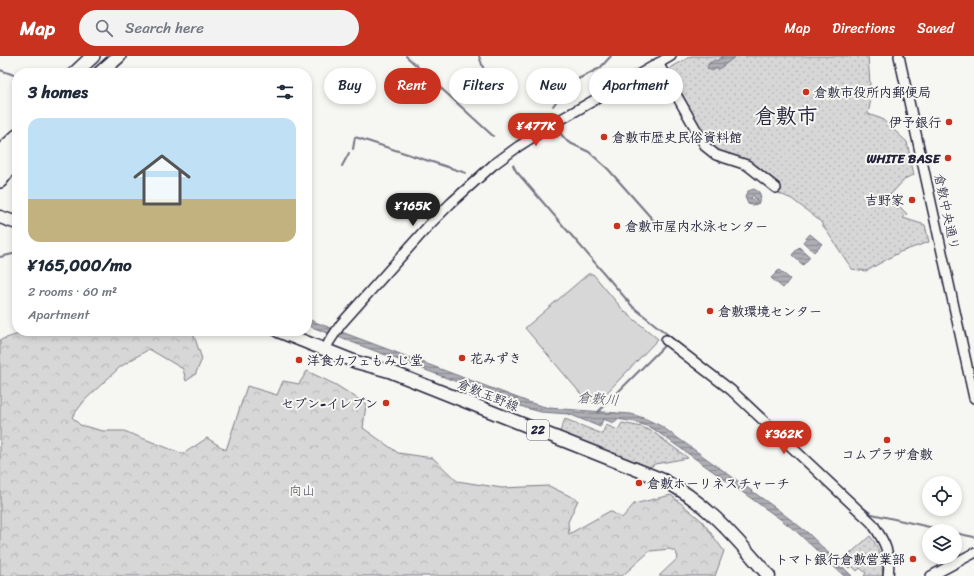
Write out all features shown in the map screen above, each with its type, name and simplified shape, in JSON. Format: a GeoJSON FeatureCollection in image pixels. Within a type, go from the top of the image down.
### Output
{"type":"FeatureCollection","features":[{"type":"Feature","properties":{"kind":"highway"},"geometry":{"type":"LineString","coordinates":[[80,68],[93,56]]}},
{"type":"Feature","properties":{"kind":"highway"},"geometry":{"type":"LineString","coordinates":[[90,68],[103,56]]}},
{"type":"Feature","properties":{"kind":"highway"},"geometry":{"type":"LineString","coordinates":[[106,68],[119,56]]}},
{"type":"Feature","properties":{"kind":"highway"},"geometry":{"type":"LineString","coordinates":[[115,68],[127,56]]}},
{"type":"Feature","properties":{"kind":"highway"},"geometry":{"type":"LineString","coordinates":[[0,181],[12,139]]}},
{"type":"Feature","properties":{"kind":"main road"},"geometry":{"type":"LineString","coordinates":[[0,217],[12,222]]}},
{"type":"Feature","properties":{"kind":"main road","name":"倉敷玉野線"},"geometry":{"type":"LineString","coordinates":[[294,336],[327,346],[356,362],[389,371],[669,483],[688,494],[714,516],[769,576]]}},
{"type":"Feature","properties":{"kind":"street"},"geometry":{"type":"LineString","coordinates":[[327,346],[342,324],[430,224],[478,177],[514,149],[558,121],[671,56]]}},
{"type":"Feature","properties":{"kind":"street","name":"倉敷中央通り"},"geometry":{"type":"LineString","coordinates":[[899,56],[974,398]]}},
{"type":"Feature","properties":{"kind":"street"},"geometry":{"type":"LineString","coordinates":[[658,63],[706,146],[716,155],[747,165],[776,188]]}},
{"type":"Feature","properties":{"kind":"street"},"geometry":{"type":"LineString","coordinates":[[668,342],[732,390],[872,524],[888,552],[890,564],[888,576]]}},
{"type":"Feature","properties":{"kind":"street"},"geometry":{"type":"LineString","coordinates":[[931,576],[974,553]]}},
{"type":"Feature","properties":{"kind":"green space"},"geometry":{"type":"Polygon","coordinates":[[[691,56],[868,56],[871,99],[868,114],[882,119],[907,142],[914,175],[906,178],[889,196],[907,214],[903,218],[925,225],[929,242],[900,252],[866,271],[852,269],[820,221],[792,199],[780,194],[770,178],[748,160],[722,152],[711,145],[683,97],[683,68],[670,68],[691,56]]]}},
{"type":"Feature","properties":{"kind":"green space"},"geometry":{"type":"Polygon","coordinates":[[[588,274],[593,274],[624,311],[658,339],[598,402],[587,401],[525,328],[588,274]]]}},
{"type":"Feature","properties":{"kind":"green space","name":"向山"},"geometry":{"type":"Polygon","coordinates":[[[12,336],[194,336],[202,359],[195,375],[186,381],[183,369],[149,349],[120,367],[85,400],[72,417],[80,425],[103,431],[124,431],[183,454],[207,438],[226,450],[247,386],[277,395],[283,381],[299,384],[307,371],[336,385],[366,404],[363,428],[398,453],[433,458],[457,481],[502,488],[549,486],[578,500],[568,522],[569,534],[610,511],[622,518],[634,504],[671,495],[702,521],[724,551],[715,576],[659,576],[678,558],[676,552],[670,549],[650,551],[622,576],[0,576],[0,340],[12,336]]]}},
{"type":"Feature","properties":{"kind":"green space"},"geometry":{"type":"Polygon","coordinates":[[[565,419],[602,434],[606,425],[618,430],[622,423],[642,427],[653,432],[688,458],[655,464],[647,469],[559,434],[565,419]]]}},
{"type":"Feature","properties":{"kind":"green space"},"geometry":{"type":"Polygon","coordinates":[[[870,536],[880,555],[883,576],[864,576],[866,573],[860,568],[857,571],[852,566],[849,568],[842,561],[870,536]]]}},
{"type":"Feature","properties":{"kind":"shaded area"},"geometry":{"type":"Polygon","coordinates":[[[723,56],[736,56],[719,69],[717,68],[712,71],[707,68],[708,64],[715,60],[717,61],[723,56]]]}},
{"type":"Feature","properties":{"kind":"shaded area"},"geometry":{"type":"Polygon","coordinates":[[[754,189],[759,192],[761,197],[758,204],[753,195],[751,197],[757,204],[748,204],[745,197],[748,191],[754,189]]]}},
{"type":"Feature","properties":{"kind":"shaded area"},"geometry":{"type":"Polygon","coordinates":[[[810,234],[822,244],[814,252],[803,242],[810,234]]]}},
{"type":"Feature","properties":{"kind":"shaded area"},"geometry":{"type":"Polygon","coordinates":[[[799,247],[810,257],[803,265],[792,255],[799,247]]]}},
{"type":"Feature","properties":{"kind":"shaded area"},"geometry":{"type":"Polygon","coordinates":[[[779,270],[790,279],[783,288],[771,278],[779,270]]]}},
{"type":"Feature","properties":{"kind":"shaded area"},"geometry":{"type":"Polygon","coordinates":[[[312,321],[531,403],[549,408],[631,414],[661,426],[808,533],[852,576],[844,576],[797,532],[783,521],[652,428],[635,422],[617,419],[614,423],[603,419],[600,427],[569,414],[541,412],[526,408],[312,327],[312,321]]]}},
{"type":"Feature","properties":{"kind":"waterway"},"geometry":{"type":"LineString","coordinates":[[406,56],[493,136]]}},
{"type":"Feature","properties":{"kind":"waterway"},"geometry":{"type":"LineString","coordinates":[[479,56],[483,68]]}},
{"type":"Feature","properties":{"kind":"waterway"},"geometry":{"type":"LineString","coordinates":[[553,106],[566,88],[574,81],[600,68],[611,56]]}},
{"type":"Feature","properties":{"kind":"waterway"},"geometry":{"type":"LineString","coordinates":[[0,70],[12,74]]}},
{"type":"Feature","properties":{"kind":"waterway"},"geometry":{"type":"LineString","coordinates":[[559,132],[568,142],[589,152],[608,169],[661,229]]}},
{"type":"Feature","properties":{"kind":"waterway"},"geometry":{"type":"LineString","coordinates":[[353,149],[355,137],[466,173]]}},
{"type":"Feature","properties":{"kind":"waterway"},"geometry":{"type":"LineString","coordinates":[[342,166],[349,153]]}},
{"type":"Feature","properties":{"kind":"waterway"},"geometry":{"type":"LineString","coordinates":[[513,165],[516,171],[633,307],[731,385],[773,423]]}},
{"type":"Feature","properties":{"kind":"waterway"},"geometry":{"type":"LineString","coordinates":[[0,257],[12,254]]}},
{"type":"Feature","properties":{"kind":"waterway","name":"倉敷川"},"geometry":{"type":"LineString","coordinates":[[598,412],[667,343]]}},
{"type":"Feature","properties":{"kind":"waterway"},"geometry":{"type":"LineString","coordinates":[[862,507],[872,514],[922,525]]}},
{"type":"Feature","properties":{"kind":"waterway"},"geometry":{"type":"LineString","coordinates":[[962,534],[974,537]]}},
{"type":"Feature","properties":{"kind":"place","name":"倉敷市役所内郵便局"},"geometry":{"type":"Point","coordinates":[806,92]}},
{"type":"Feature","properties":{"kind":"place","name":"伊予銀行"},"geometry":{"type":"Point","coordinates":[949,122]}},
{"type":"Feature","properties":{"kind":"place","name":"倉敷市歴史民俗資料館"},"geometry":{"type":"Point","coordinates":[604,137]}},
{"type":"Feature","properties":{"kind":"place","name":"WHITE BASE"},"geometry":{"type":"Point","coordinates":[948,158]}},
{"type":"Feature","properties":{"kind":"place","name":"吉野家"},"geometry":{"type":"Point","coordinates":[912,200]}},
{"type":"Feature","properties":{"kind":"place","name":"倉敷市屋内水泳センター"},"geometry":{"type":"Point","coordinates":[617,226]}},
{"type":"Feature","properties":{"kind":"place","name":"倉敷環境センター"},"geometry":{"type":"Point","coordinates":[710,311]}},
{"type":"Feature","properties":{"kind":"place","name":"花みずき"},"geometry":{"type":"Point","coordinates":[462,358]}},
{"type":"Feature","properties":{"kind":"place","name":"洋食カフェもみじ堂"},"geometry":{"type":"Point","coordinates":[299,360]}},
{"type":"Feature","properties":{"kind":"place","name":"セブン-イレブン"},"geometry":{"type":"Point","coordinates":[386,403]}},
{"type":"Feature","properties":{"kind":"place","name":"コムプラザ倉敷"},"geometry":{"type":"Point","coordinates":[887,440]}},
{"type":"Feature","properties":{"kind":"place","name":"倉敷ホーリネスチャーチ"},"geometry":{"type":"Point","coordinates":[639,483]}},
{"type":"Feature","properties":{"kind":"place","name":"トマト銀行倉敷営業部"},"geometry":{"type":"Point","coordinates":[913,559]}},
{"type":"Feature","properties":{"kind":"district","name":"倉敷市"},"geometry":{"type":"Point","coordinates":[786,116]}}]}
